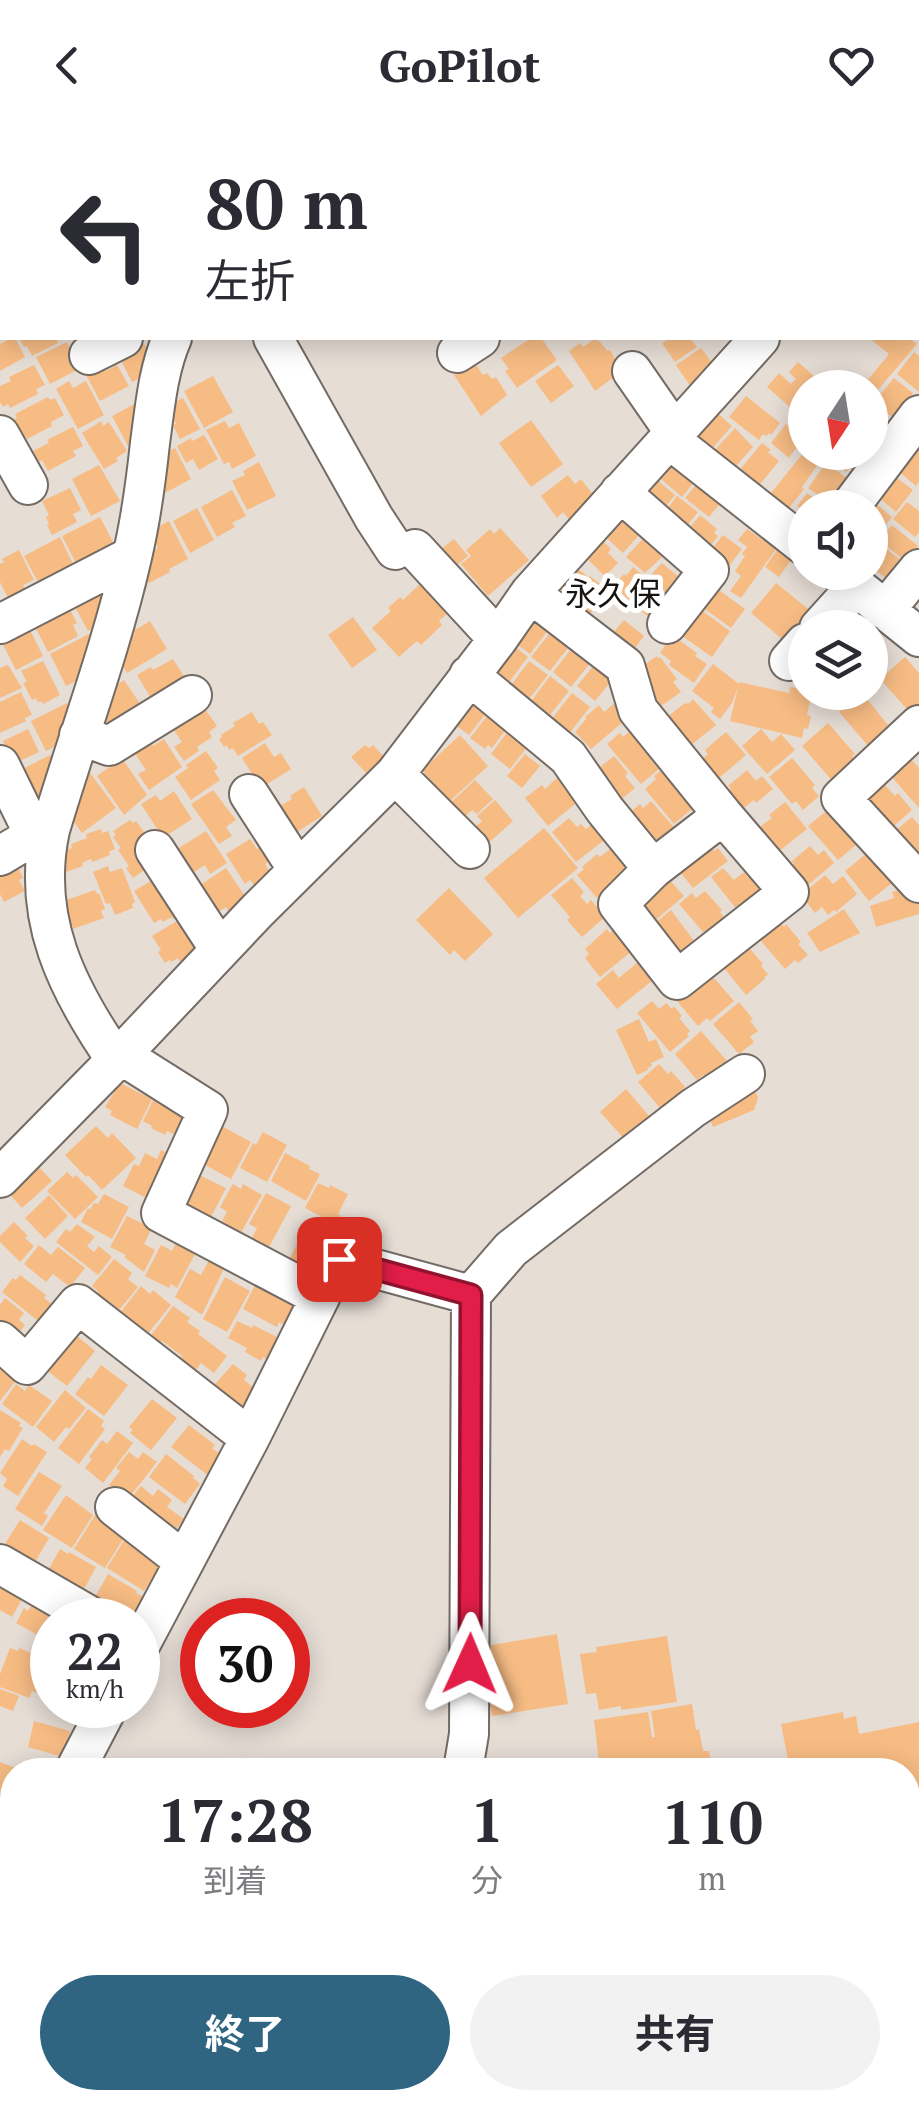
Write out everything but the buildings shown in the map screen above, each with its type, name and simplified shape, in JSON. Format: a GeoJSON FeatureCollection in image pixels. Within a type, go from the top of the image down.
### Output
{"type":"FeatureCollection","features":[{"type":"Feature","properties":{"kind":"street"},"geometry":{"type":"LineString","coordinates":[[90,355],[119,340]]}},
{"type":"Feature","properties":{"kind":"street"},"geometry":{"type":"LineString","coordinates":[[0,856],[40,845],[50,830],[118,613],[144,498],[155,405],[171,340]]}},
{"type":"Feature","properties":{"kind":"street"},"geometry":{"type":"LineString","coordinates":[[274,340],[374,518],[498,639]]}},
{"type":"Feature","properties":{"kind":"street"},"geometry":{"type":"LineString","coordinates":[[0,1178],[395,774],[530,592],[672,436],[739,346]]}},
{"type":"Feature","properties":{"kind":"street"},"geometry":{"type":"LineString","coordinates":[[632,372],[672,436],[788,532]]}},
{"type":"Feature","properties":{"kind":"street"},"geometry":{"type":"LineString","coordinates":[[862,490],[919,414]]}},
{"type":"Feature","properties":{"kind":"street"},"geometry":{"type":"LineString","coordinates":[[0,435],[24,488]]}},
{"type":"Feature","properties":{"kind":"street"},"geometry":{"type":"LineString","coordinates":[[620,492],[710,570],[667,624]]}},
{"type":"Feature","properties":{"kind":"street"},"geometry":{"type":"LineString","coordinates":[[0,624],[132,556]]}},
{"type":"Feature","properties":{"kind":"street"},"geometry":{"type":"LineString","coordinates":[[860,590],[885,610],[919,569]]}},
{"type":"Feature","properties":{"kind":"street"},"geometry":{"type":"LineString","coordinates":[[530,592],[625,666],[638,710],[788,892],[677,980],[618,904],[653,868],[723,816]]}},
{"type":"Feature","properties":{"kind":"street"},"geometry":{"type":"LineString","coordinates":[[888,612],[919,637]]}},
{"type":"Feature","properties":{"kind":"street"},"geometry":{"type":"LineString","coordinates":[[469,675],[568,757],[653,868]]}},
{"type":"Feature","properties":{"kind":"street"},"geometry":{"type":"LineString","coordinates":[[79,735],[109,746],[192,695]]}},
{"type":"Feature","properties":{"kind":"street"},"geometry":{"type":"LineString","coordinates":[[919,724],[841,798],[919,883]]}},
{"type":"Feature","properties":{"kind":"street"},"geometry":{"type":"LineString","coordinates":[[0,765],[40,845],[46,910],[60,962],[93,1027],[118,1058],[208,1110],[162,1213],[320,1297]]}},
{"type":"Feature","properties":{"kind":"street"},"geometry":{"type":"LineString","coordinates":[[395,774],[470,850]]}},
{"type":"Feature","properties":{"kind":"street"},"geometry":{"type":"LineString","coordinates":[[249,794],[298,870]]}},
{"type":"Feature","properties":{"kind":"street"},"geometry":{"type":"LineString","coordinates":[[154,850],[220,950]]}},
{"type":"Feature","properties":{"kind":"street"},"geometry":{"type":"LineString","coordinates":[[465,1758],[469,1734],[471,1295],[511,1249],[693,1108],[745,1074]]}},
{"type":"Feature","properties":{"kind":"street"},"geometry":{"type":"LineString","coordinates":[[160,1605],[250,1438],[339,1259],[471,1295]]}},
{"type":"Feature","properties":{"kind":"street"},"geometry":{"type":"LineString","coordinates":[[0,1341],[27,1365],[78,1304],[250,1438]]}},
{"type":"Feature","properties":{"kind":"street"},"geometry":{"type":"LineString","coordinates":[[115,1507],[184,1561]]}},
{"type":"Feature","properties":{"kind":"street"},"geometry":{"type":"LineString","coordinates":[[0,1564],[59,1598]]}},
{"type":"Feature","properties":{"kind":"street"},"geometry":{"type":"LineString","coordinates":[[81,1758],[96,1728]]}},
{"type":"Feature","properties":{"kind":"district","name":"永久保"},"geometry":{"type":"Point","coordinates":[613,593]}},
{"type":"Feature","properties":{"kind":"route"},"geometry":{"type":"LineString","coordinates":[[339,1259],[471,1295],[470,1664]]}}]}
